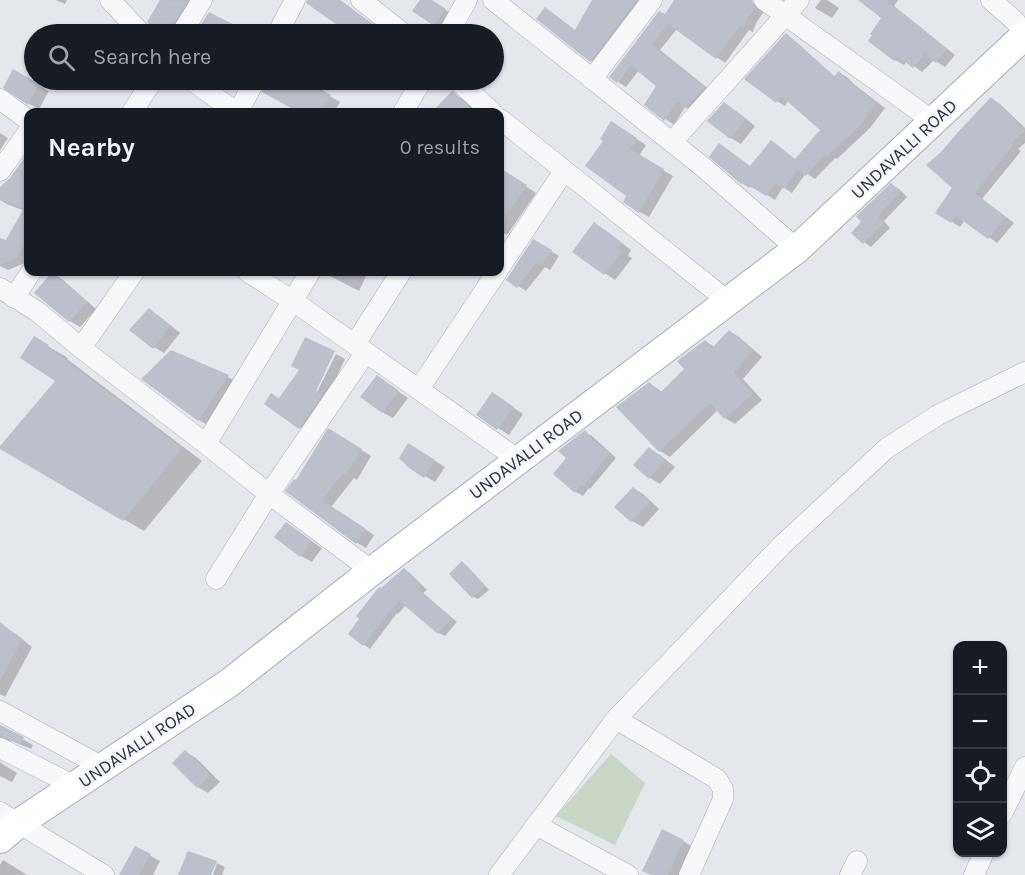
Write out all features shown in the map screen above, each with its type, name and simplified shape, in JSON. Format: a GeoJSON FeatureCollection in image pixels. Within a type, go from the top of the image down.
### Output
{"type":"FeatureCollection","features":[{"type":"Feature","properties":{"kind":"main road","name":"UNDAVALLI ROAD"},"geometry":{"type":"LineString","coordinates":[[6,824],[75,786],[229,683],[372,571],[729,302],[797,249],[1025,35]]}},
{"type":"Feature","properties":{"kind":"street"},"geometry":{"type":"LineString","coordinates":[[110,0],[133,24]]}},
{"type":"Feature","properties":{"kind":"street"},"geometry":{"type":"LineString","coordinates":[[188,24],[202,0]]}},
{"type":"Feature","properties":{"kind":"street"},"geometry":{"type":"LineString","coordinates":[[283,24],[296,0]]}},
{"type":"Feature","properties":{"kind":"street"},"geometry":{"type":"LineString","coordinates":[[362,0],[392,24]]}},
{"type":"Feature","properties":{"kind":"street"},"geometry":{"type":"LineString","coordinates":[[454,24],[467,0]]}},
{"type":"Feature","properties":{"kind":"street"},"geometry":{"type":"LineString","coordinates":[[493,0],[703,167],[797,249]]}},
{"type":"Feature","properties":{"kind":"street"},"geometry":{"type":"LineString","coordinates":[[592,79],[652,0]]}},
{"type":"Feature","properties":{"kind":"street"},"geometry":{"type":"LineString","coordinates":[[764,0],[933,121]]}},
{"type":"Feature","properties":{"kind":"street"},"geometry":{"type":"LineString","coordinates":[[672,142],[799,0]]}},
{"type":"Feature","properties":{"kind":"street"},"geometry":{"type":"LineString","coordinates":[[991,0],[1015,21],[1025,35]]}},
{"type":"Feature","properties":{"kind":"street"},"geometry":{"type":"LineString","coordinates":[[135,108],[146,90]]}},
{"type":"Feature","properties":{"kind":"street"},"geometry":{"type":"LineString","coordinates":[[205,90],[231,108]]}},
{"type":"Feature","properties":{"kind":"street"},"geometry":{"type":"LineString","coordinates":[[239,108],[249,90]]}},
{"type":"Feature","properties":{"kind":"street"},"geometry":{"type":"LineString","coordinates":[[405,108],[416,90]]}},
{"type":"Feature","properties":{"kind":"street"},"geometry":{"type":"LineString","coordinates":[[468,90],[488,108]]}},
{"type":"Feature","properties":{"kind":"street"},"geometry":{"type":"LineString","coordinates":[[0,99],[24,117]]}},
{"type":"Feature","properties":{"kind":"street"},"geometry":{"type":"LineString","coordinates":[[504,122],[729,302]]}},
{"type":"Feature","properties":{"kind":"street"},"geometry":{"type":"LineString","coordinates":[[0,171],[24,138]]}},
{"type":"Feature","properties":{"kind":"street"},"geometry":{"type":"LineString","coordinates":[[504,261],[564,171]]}},
{"type":"Feature","properties":{"kind":"street"},"geometry":{"type":"LineString","coordinates":[[27,276],[7,293],[38,312],[269,494],[372,571]]}},
{"type":"Feature","properties":{"kind":"street"},"geometry":{"type":"LineString","coordinates":[[81,348],[131,276]]}},
{"type":"Feature","properties":{"kind":"street"},"geometry":{"type":"LineString","coordinates":[[255,276],[519,460]]}},
{"type":"Feature","properties":{"kind":"street"},"geometry":{"type":"LineString","coordinates":[[206,444],[308,276]]}},
{"type":"Feature","properties":{"kind":"street"},"geometry":{"type":"LineString","coordinates":[[216,579],[360,348],[399,276]]}},
{"type":"Feature","properties":{"kind":"street"},"geometry":{"type":"LineString","coordinates":[[419,389],[494,276]]}},
{"type":"Feature","properties":{"kind":"street"},"geometry":{"type":"LineString","coordinates":[[499,875],[616,719],[781,546],[887,448],[938,415],[1025,372]]}},
{"type":"Feature","properties":{"kind":"street"},"geometry":{"type":"LineString","coordinates":[[0,711],[103,767]]}},
{"type":"Feature","properties":{"kind":"street"},"geometry":{"type":"LineString","coordinates":[[616,719],[717,779],[723,789],[723,799],[689,875]]}},
{"type":"Feature","properties":{"kind":"street"},"geometry":{"type":"LineString","coordinates":[[0,748],[75,786]]}},
{"type":"Feature","properties":{"kind":"street"},"geometry":{"type":"LineString","coordinates":[[1007,804],[1025,767]]}},
{"type":"Feature","properties":{"kind":"street"},"geometry":{"type":"LineString","coordinates":[[6,824],[104,875]]}},
{"type":"Feature","properties":{"kind":"street"},"geometry":{"type":"LineString","coordinates":[[536,825],[628,875]]}},
{"type":"Feature","properties":{"kind":"street"},"geometry":{"type":"LineString","coordinates":[[974,875],[982,857]]}},
{"type":"Feature","properties":{"kind":"green space"},"geometry":{"type":"Polygon","coordinates":[[[611,754],[645,783],[615,845],[556,816],[611,754]]]}},
{"type":"Feature","properties":{"kind":"building"},"geometry":{"type":"Polygon","coordinates":[[[160,0],[187,1],[173,24],[149,24],[147,22],[160,0]]]}},
{"type":"Feature","properties":{"kind":"building"},"geometry":{"type":"Polygon","coordinates":[[[307,0],[339,0],[371,24],[336,24],[306,3],[307,0]]]}},
{"type":"Feature","properties":{"kind":"building"},"geometry":{"type":"Polygon","coordinates":[[[420,0],[432,0],[446,9],[435,24],[431,24],[412,11],[420,0]]]}},
{"type":"Feature","properties":{"kind":"building"},"geometry":{"type":"Polygon","coordinates":[[[592,0],[637,0],[590,62],[536,19],[545,7],[575,30],[592,0]]]}},
{"type":"Feature","properties":{"kind":"building"},"geometry":{"type":"Polygon","coordinates":[[[674,0],[752,0],[755,8],[744,28],[740,26],[716,59],[668,24],[652,45],[705,87],[685,108],[677,102],[664,121],[644,105],[656,86],[630,65],[617,83],[609,77],[659,11],[665,14],[674,0]]]}},
{"type":"Feature","properties":{"kind":"building"},"geometry":{"type":"Polygon","coordinates":[[[858,0],[886,0],[947,49],[936,63],[925,54],[913,68],[898,57],[894,61],[868,41],[881,18],[858,0]]]}},
{"type":"Feature","properties":{"kind":"building"},"geometry":{"type":"Polygon","coordinates":[[[209,12],[232,24],[201,24],[209,12]]]}},
{"type":"Feature","properties":{"kind":"building"},"geometry":{"type":"Polygon","coordinates":[[[786,33],[834,76],[839,71],[877,103],[862,123],[828,156],[826,154],[806,176],[798,169],[784,189],[775,183],[766,196],[743,182],[741,184],[709,157],[719,143],[750,166],[771,140],[795,159],[820,130],[781,96],[776,103],[744,79],[786,33]]]}},
{"type":"Feature","properties":{"kind":"building"},"geometry":{"type":"Polygon","coordinates":[[[13,69],[24,75],[24,90],[36,90],[28,105],[3,88],[13,69]]]}},
{"type":"Feature","properties":{"kind":"building"},"geometry":{"type":"Polygon","coordinates":[[[263,90],[322,90],[331,95],[323,108],[291,108],[262,92],[263,90]]]}},
{"type":"Feature","properties":{"kind":"building"},"geometry":{"type":"Polygon","coordinates":[[[452,91],[471,108],[436,108],[452,91]]]}},
{"type":"Feature","properties":{"kind":"building"},"geometry":{"type":"Polygon","coordinates":[[[991,97],[1025,131],[1011,143],[1013,145],[975,193],[1006,217],[988,239],[956,216],[951,223],[935,213],[952,188],[926,165],[941,152],[991,97]]]}},
{"type":"Feature","properties":{"kind":"building"},"geometry":{"type":"Polygon","coordinates":[[[724,102],[746,119],[730,139],[707,121],[724,102]]]}},
{"type":"Feature","properties":{"kind":"building"},"geometry":{"type":"Polygon","coordinates":[[[611,121],[637,138],[630,149],[664,169],[639,213],[623,202],[626,196],[585,166],[603,141],[600,139],[611,121]]]}},
{"type":"Feature","properties":{"kind":"building"},"geometry":{"type":"Polygon","coordinates":[[[24,159],[24,208],[0,200],[0,187],[10,178],[24,159]]]}},
{"type":"Feature","properties":{"kind":"building"},"geometry":{"type":"Polygon","coordinates":[[[504,171],[527,185],[504,219],[504,171]]]}},
{"type":"Feature","properties":{"kind":"building"},"geometry":{"type":"Polygon","coordinates":[[[891,183],[901,192],[878,216],[884,223],[863,244],[851,233],[861,222],[856,216],[891,183]]]}},
{"type":"Feature","properties":{"kind":"building"},"geometry":{"type":"Polygon","coordinates":[[[24,208],[24,244],[16,259],[0,265],[0,238],[6,240],[24,208]]]}},
{"type":"Feature","properties":{"kind":"building"},"geometry":{"type":"Polygon","coordinates":[[[594,222],[622,243],[618,248],[622,251],[604,275],[572,252],[594,222]]]}},
{"type":"Feature","properties":{"kind":"building"},"geometry":{"type":"Polygon","coordinates":[[[533,239],[552,250],[541,266],[536,263],[517,288],[506,280],[533,239]]]}},
{"type":"Feature","properties":{"kind":"building"},"geometry":{"type":"Polygon","coordinates":[[[49,276],[57,276],[87,302],[69,322],[34,293],[49,276]]]}},
{"type":"Feature","properties":{"kind":"building"},"geometry":{"type":"Polygon","coordinates":[[[149,308],[170,326],[153,349],[129,330],[149,308]]]}},
{"type":"Feature","properties":{"kind":"building"},"geometry":{"type":"Polygon","coordinates":[[[729,330],[753,350],[734,373],[753,394],[724,419],[710,403],[659,452],[616,407],[649,382],[660,393],[684,369],[677,361],[705,340],[712,348],[729,330]]]}},
{"type":"Feature","properties":{"kind":"building"},"geometry":{"type":"Polygon","coordinates":[[[34,336],[49,345],[47,346],[182,448],[123,521],[0,449],[0,446],[55,381],[20,358],[34,336]]]}},
{"type":"Feature","properties":{"kind":"building"},"geometry":{"type":"Polygon","coordinates":[[[305,337],[335,351],[316,391],[322,395],[299,429],[264,404],[271,393],[279,398],[299,370],[291,366],[305,337]]]}},
{"type":"Feature","properties":{"kind":"building"},"geometry":{"type":"Polygon","coordinates":[[[171,350],[229,375],[198,421],[141,379],[171,350]]]}},
{"type":"Feature","properties":{"kind":"building"},"geometry":{"type":"Polygon","coordinates":[[[377,375],[399,391],[382,413],[360,397],[377,375]]]}},
{"type":"Feature","properties":{"kind":"building"},"geometry":{"type":"Polygon","coordinates":[[[492,392],[514,407],[497,430],[476,415],[492,392]]]}},
{"type":"Feature","properties":{"kind":"building"},"geometry":{"type":"Polygon","coordinates":[[[328,428],[362,449],[346,475],[343,473],[322,500],[366,529],[356,544],[285,491],[294,479],[296,480],[328,428]]]}},
{"type":"Feature","properties":{"kind":"building"},"geometry":{"type":"Polygon","coordinates":[[[585,430],[592,439],[610,453],[583,487],[581,485],[575,493],[553,474],[566,458],[558,451],[585,430]]]}},
{"type":"Feature","properties":{"kind":"building"},"geometry":{"type":"Polygon","coordinates":[[[408,443],[435,460],[424,478],[399,458],[408,443]]]}},
{"type":"Feature","properties":{"kind":"building"},"geometry":{"type":"Polygon","coordinates":[[[649,447],[665,460],[649,479],[633,465],[649,447]]]}},
{"type":"Feature","properties":{"kind":"building"},"geometry":{"type":"Polygon","coordinates":[[[633,487],[650,502],[631,522],[614,507],[633,487]]]}},
{"type":"Feature","properties":{"kind":"building"},"geometry":{"type":"Polygon","coordinates":[[[286,522],[312,541],[300,557],[274,537],[286,522]]]}},
{"type":"Feature","properties":{"kind":"building"},"geometry":{"type":"Polygon","coordinates":[[[462,561],[485,586],[472,598],[449,574],[462,561]]]}},
{"type":"Feature","properties":{"kind":"building"},"geometry":{"type":"Polygon","coordinates":[[[404,568],[421,585],[418,589],[452,618],[438,634],[399,601],[363,646],[348,634],[359,619],[356,616],[379,587],[381,588],[404,568]]]}},
{"type":"Feature","properties":{"kind":"building"},"geometry":{"type":"Polygon","coordinates":[[[0,622],[22,640],[0,681],[0,622]]]}},
{"type":"Feature","properties":{"kind":"building"},"geometry":{"type":"Polygon","coordinates":[[[0,725],[24,737],[20,744],[0,736],[0,725]]]}},
{"type":"Feature","properties":{"kind":"building"},"geometry":{"type":"Polygon","coordinates":[[[185,750],[210,775],[197,788],[172,763],[185,750]]]}},
{"type":"Feature","properties":{"kind":"building"},"geometry":{"type":"Polygon","coordinates":[[[662,829],[684,840],[668,875],[651,875],[642,871],[662,829]]]}},
{"type":"Feature","properties":{"kind":"building"},"geometry":{"type":"Polygon","coordinates":[[[135,846],[151,854],[139,875],[119,875],[135,846]]]}},
{"type":"Feature","properties":{"kind":"building"},"geometry":{"type":"Polygon","coordinates":[[[188,851],[217,861],[211,875],[178,875],[188,851]]]}}]}
